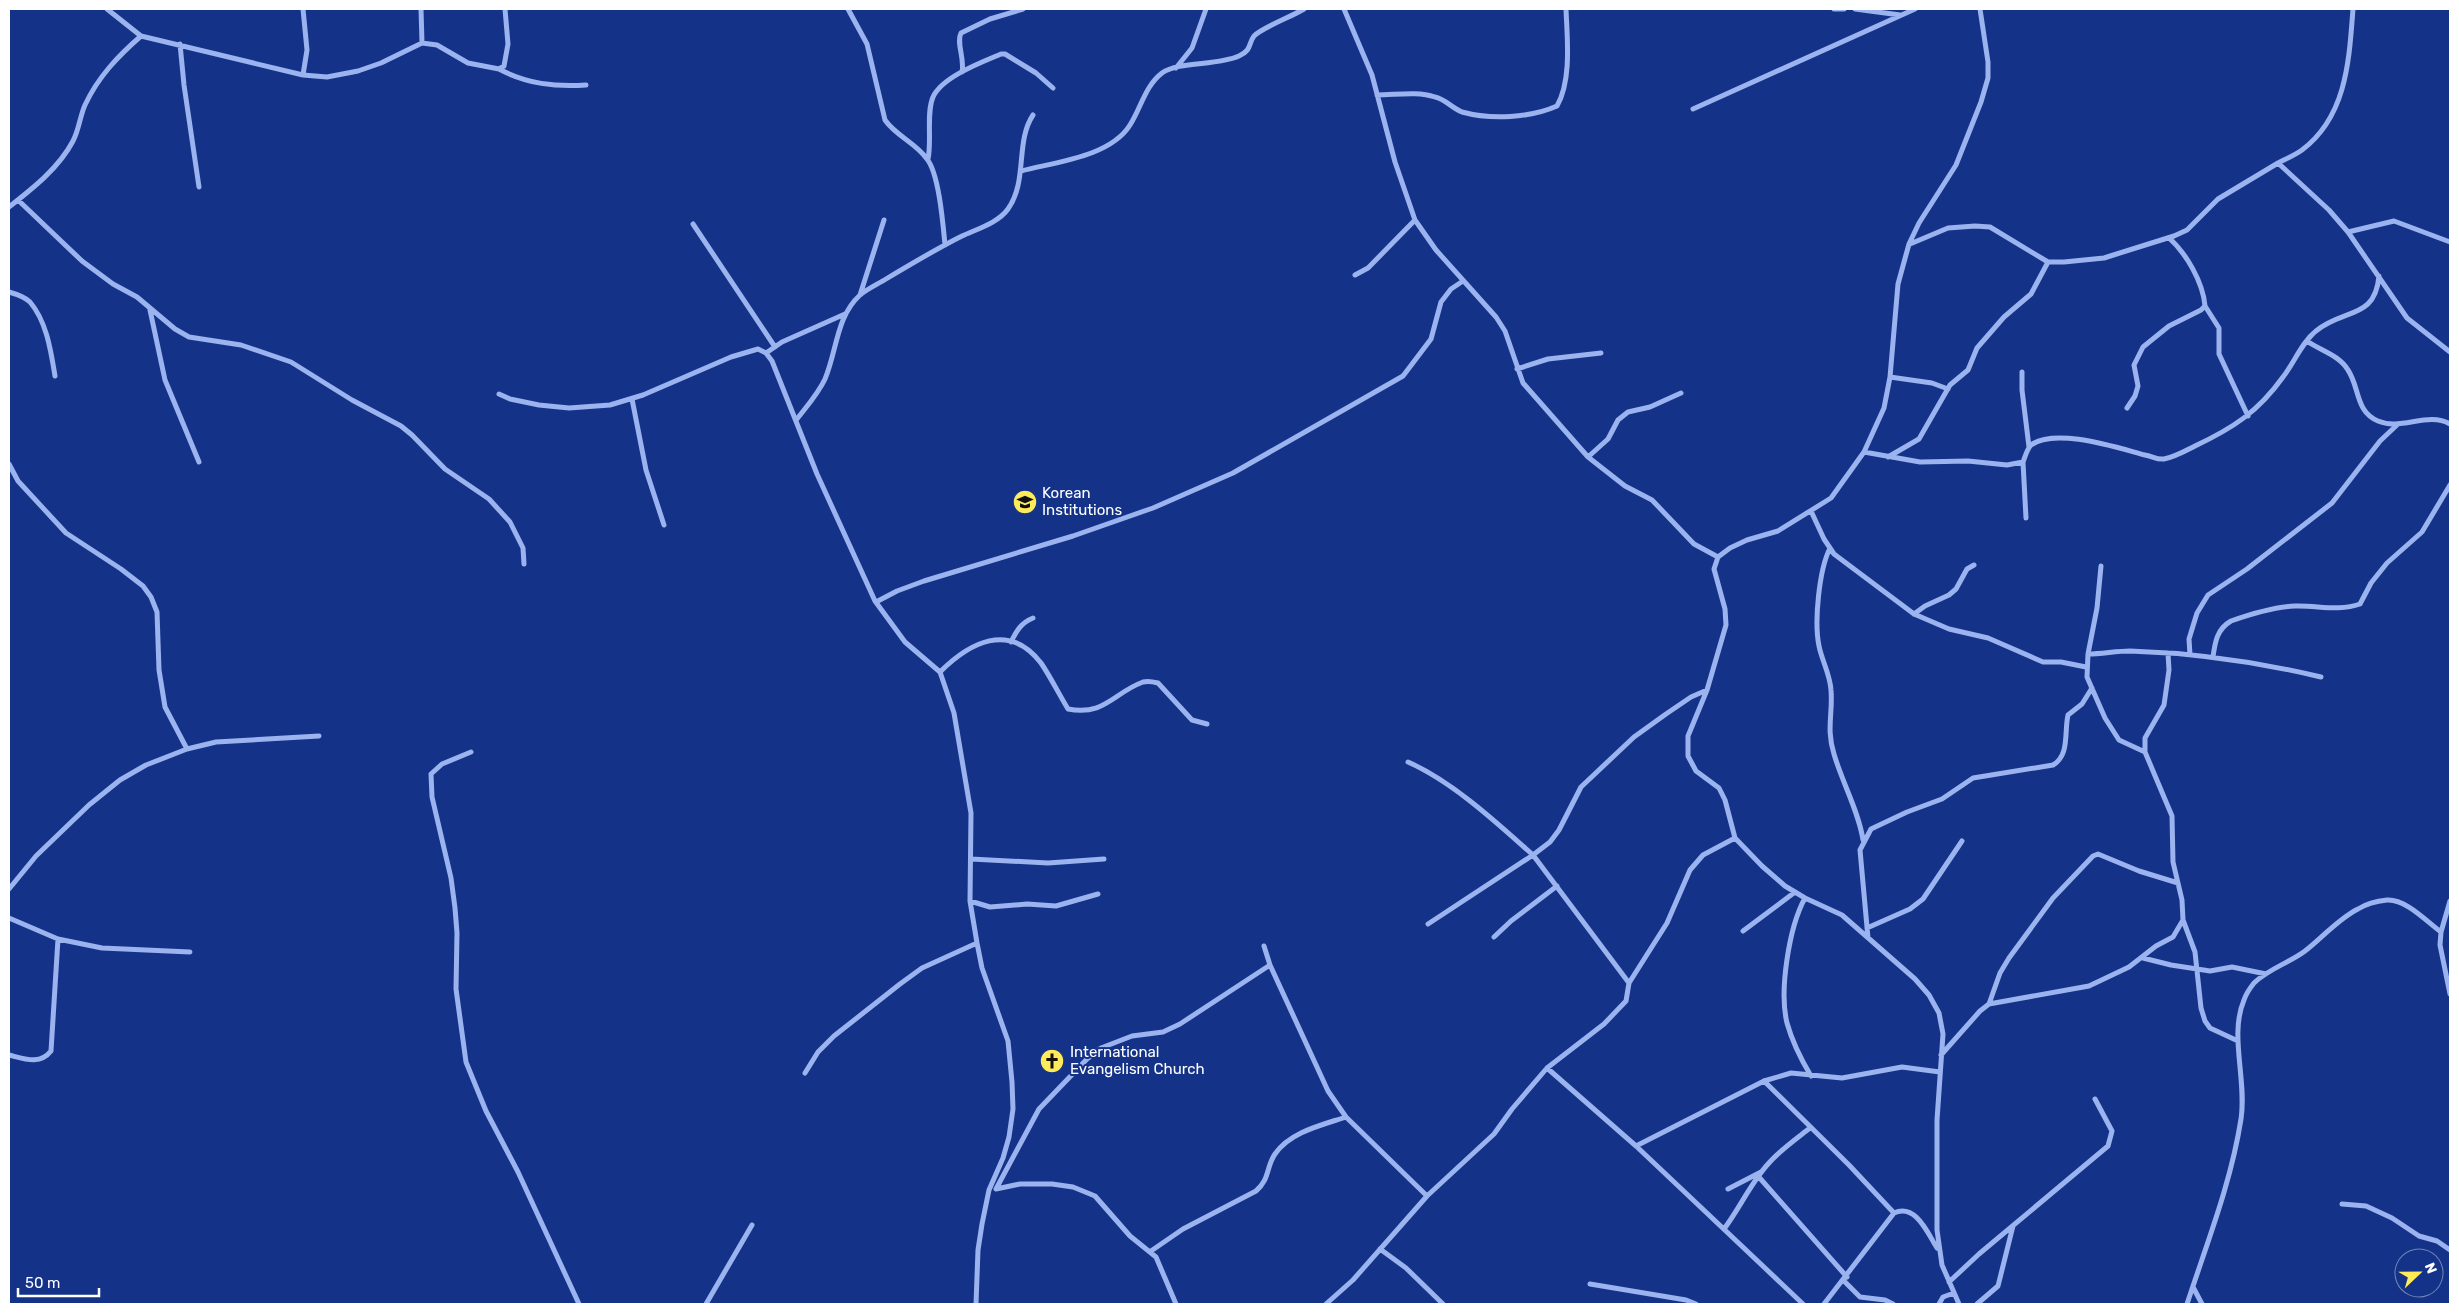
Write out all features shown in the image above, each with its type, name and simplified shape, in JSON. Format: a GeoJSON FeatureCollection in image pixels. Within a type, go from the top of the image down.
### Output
{"type":"FeatureCollection","features":[{"type":"Feature","properties":{"kind":"street"},"geometry":{"type":"LineString","coordinates":[[107,9],[141,36],[303,74],[327,77],[358,71],[381,63],[422,43],[436,45],[468,63],[499,69],[529,82],[550,86],[586,85]]}},
{"type":"Feature","properties":{"kind":"street"},"geometry":{"type":"LineString","coordinates":[[303,9],[306,50],[303,74]]}},
{"type":"Feature","properties":{"kind":"street"},"geometry":{"type":"LineString","coordinates":[[421,9],[422,43]]}},
{"type":"Feature","properties":{"kind":"street"},"geometry":{"type":"LineString","coordinates":[[499,69],[504,66],[508,44],[505,9]]}},
{"type":"Feature","properties":{"kind":"street"},"geometry":{"type":"LineString","coordinates":[[848,9],[867,44],[885,120],[892,130],[928,159]]}},
{"type":"Feature","properties":{"kind":"street"},"geometry":{"type":"LineString","coordinates":[[962,72],[963,56],[959,40],[961,33],[990,19],[1023,9]]}},
{"type":"Feature","properties":{"kind":"street"},"geometry":{"type":"LineString","coordinates":[[1176,68],[1192,48],[1206,9]]}},
{"type":"Feature","properties":{"kind":"street"},"geometry":{"type":"LineString","coordinates":[[1021,171],[1081,158],[1099,150],[1130,125],[1144,95],[1162,74],[1176,68],[1211,64],[1240,56],[1249,49],[1255,35],[1304,9]]}},
{"type":"Feature","properties":{"kind":"street"},"geometry":{"type":"LineString","coordinates":[[1344,9],[1364,53],[1395,162],[1415,220],[1436,250],[1463,281],[1482,299],[1505,331],[1523,383],[1588,457],[1625,486],[1652,500],[1694,544],[1718,557]]}},
{"type":"Feature","properties":{"kind":"street"},"geometry":{"type":"LineString","coordinates":[[1377,95],[1421,94],[1437,97],[1462,111],[1502,116],[1524,115],[1557,106],[1566,72],[1568,50],[1566,9]]}},
{"type":"Feature","properties":{"kind":"street"},"geometry":{"type":"LineString","coordinates":[[1834,9],[1844,9]]}},
{"type":"Feature","properties":{"kind":"street"},"geometry":{"type":"LineString","coordinates":[[1855,9],[1900,15]]}},
{"type":"Feature","properties":{"kind":"street"},"geometry":{"type":"LineString","coordinates":[[1694,109],[1915,9]]}},
{"type":"Feature","properties":{"kind":"street"},"geometry":{"type":"LineString","coordinates":[[1938,1250],[1937,1120],[1943,1034],[1939,1013],[1929,995],[1842,915],[1795,892],[1762,866],[1735,838],[1725,800],[1719,788],[1696,771],[1688,756],[1688,736],[1707,690],[1726,625],[1725,609],[1714,569],[1718,557],[1730,548],[1747,540],[1778,531],[1831,498],[1864,452],[1884,408],[1890,377],[1898,284],[1909,244],[1918,223],[1956,165],[1981,102],[1988,78],[1988,62],[1980,9]]}},
{"type":"Feature","properties":{"kind":"street"},"geometry":{"type":"LineString","coordinates":[[1909,244],[1948,228],[1975,226],[1990,228],[2048,262],[2064,262],[2104,258],[2169,238],[2187,230],[2218,199],[2302,150],[2325,127],[2333,115],[2345,81],[2353,9]]}},
{"type":"Feature","properties":{"kind":"street"},"geometry":{"type":"LineString","coordinates":[[9,207],[50,172],[63,156],[73,141],[92,91],[118,55],[141,36]]}},
{"type":"Feature","properties":{"kind":"street"},"geometry":{"type":"LineString","coordinates":[[180,44],[199,187]]}},
{"type":"Feature","properties":{"kind":"street"},"geometry":{"type":"LineString","coordinates":[[945,245],[938,192],[928,159],[933,97],[944,85],[962,72],[1001,54],[1005,54],[1036,73],[1053,88]]}},
{"type":"Feature","properties":{"kind":"street"},"geometry":{"type":"LineString","coordinates":[[860,295],[945,245],[998,219],[1008,209],[1016,193],[1021,171],[1024,140],[1029,121],[1033,115]]}},
{"type":"Feature","properties":{"kind":"street"},"geometry":{"type":"LineString","coordinates":[[2278,163],[2329,210],[2348,232],[2407,318],[2450,352]]}},
{"type":"Feature","properties":{"kind":"street"},"geometry":{"type":"LineString","coordinates":[[18,200],[82,261],[113,284],[137,297],[150,309],[189,337],[241,345],[291,362],[352,400],[401,426],[445,469],[489,499],[510,522],[523,548],[524,564]]}},
{"type":"Feature","properties":{"kind":"street"},"geometry":{"type":"LineString","coordinates":[[797,420],[816,396],[825,378],[845,314],[860,295],[884,220]]}},
{"type":"Feature","properties":{"kind":"street"},"geometry":{"type":"LineString","coordinates":[[1355,275],[1368,268],[1415,220]]}},
{"type":"Feature","properties":{"kind":"street"},"geometry":{"type":"LineString","coordinates":[[2348,232],[2394,221],[2450,242]]}},
{"type":"Feature","properties":{"kind":"street"},"geometry":{"type":"LineString","coordinates":[[693,224],[775,347]]}},
{"type":"Feature","properties":{"kind":"street"},"geometry":{"type":"LineString","coordinates":[[2169,238],[2188,258],[2204,298],[2205,306],[2219,328],[2219,354],[2248,416]]}},
{"type":"Feature","properties":{"kind":"street"},"geometry":{"type":"LineString","coordinates":[[1887,458],[1919,439],[1948,389],[1968,370],[1977,348],[2004,317],[2031,294],[2048,262]]}},
{"type":"Feature","properties":{"kind":"street"},"geometry":{"type":"LineString","coordinates":[[2029,447],[2038,441],[2069,438],[2158,459],[2165,458],[2228,431],[2248,416],[2283,378],[2314,332],[2330,322],[2371,303],[2378,293],[2379,276]]}},
{"type":"Feature","properties":{"kind":"street"},"geometry":{"type":"LineString","coordinates":[[876,602],[896,591],[924,581],[1073,536],[1153,508],[1233,473],[1404,376],[1431,339],[1441,302],[1452,289],[1463,281]]}},
{"type":"Feature","properties":{"kind":"street"},"geometry":{"type":"LineString","coordinates":[[9,292],[29,302],[39,318],[49,344],[56,376]]}},
{"type":"Feature","properties":{"kind":"street"},"geometry":{"type":"LineString","coordinates":[[2127,408],[2135,396],[2138,386],[2134,365],[2143,347],[2169,326],[2205,306]]}},
{"type":"Feature","properties":{"kind":"street"},"geometry":{"type":"LineString","coordinates":[[150,309],[165,380],[199,462]]}},
{"type":"Feature","properties":{"kind":"street"},"geometry":{"type":"LineString","coordinates":[[766,353],[782,342],[845,314]]}},
{"type":"Feature","properties":{"kind":"street"},"geometry":{"type":"LineString","coordinates":[[2307,341],[2333,356],[2348,370],[2360,405],[2366,414],[2380,422],[2398,424],[2439,419],[2450,424]]}},
{"type":"Feature","properties":{"kind":"street"},"geometry":{"type":"LineString","coordinates":[[499,394],[510,400],[569,408],[610,405],[632,399],[732,357],[758,349],[766,353],[772,361],[818,474],[876,602],[905,642],[940,672],[954,713],[967,785],[972,832],[970,901],[976,943],[982,968],[1008,1040],[1012,1082],[1013,1109],[1009,1137],[1003,1158],[989,1190],[978,1250],[976,1304]]}},
{"type":"Feature","properties":{"kind":"street"},"geometry":{"type":"LineString","coordinates":[[1518,369],[1548,359],[1601,353]]}},
{"type":"Feature","properties":{"kind":"street"},"geometry":{"type":"LineString","coordinates":[[2022,372],[2022,390],[2029,447],[2023,462],[2026,518]]}},
{"type":"Feature","properties":{"kind":"street"},"geometry":{"type":"LineString","coordinates":[[1890,377],[1932,383],[1948,389]]}},
{"type":"Feature","properties":{"kind":"street"},"geometry":{"type":"LineString","coordinates":[[1588,457],[1608,439],[1618,420],[1623,416],[1681,393]]}},
{"type":"Feature","properties":{"kind":"street"},"geometry":{"type":"LineString","coordinates":[[632,399],[646,470],[664,525]]}},
{"type":"Feature","properties":{"kind":"street"},"geometry":{"type":"LineString","coordinates":[[2190,655],[2189,639],[2197,613],[2208,595],[2247,569],[2332,504],[2380,441],[2398,424]]}},
{"type":"Feature","properties":{"kind":"street"},"geometry":{"type":"LineString","coordinates":[[1864,452],[1887,458],[1920,462],[1968,461],[2007,465],[2023,462]]}},
{"type":"Feature","properties":{"kind":"street"},"geometry":{"type":"LineString","coordinates":[[9,464],[18,481],[66,533],[136,581],[152,597],[157,612],[159,670],[165,707],[187,748]]}},
{"type":"Feature","properties":{"kind":"street"},"geometry":{"type":"LineString","coordinates":[[2213,657],[2220,631],[2223,626],[2231,621],[2293,606],[2334,609],[2348,608],[2360,604],[2371,583],[2387,563],[2422,532],[2450,485]]}},
{"type":"Feature","properties":{"kind":"street"},"geometry":{"type":"LineString","coordinates":[[1811,511],[1834,554],[1914,614],[1950,629],[1988,638],[2043,662],[2061,662],[2086,667]]}},
{"type":"Feature","properties":{"kind":"street"},"geometry":{"type":"LineString","coordinates":[[1830,548],[1822,567],[1818,643],[1831,686],[1832,699],[1828,727],[1834,754],[1845,789],[1861,826],[1863,840],[1860,859],[1868,939]]}},
{"type":"Feature","properties":{"kind":"street"},"geometry":{"type":"LineString","coordinates":[[1914,614],[1925,606],[1950,595],[1956,589],[1967,569],[1974,565]]}},
{"type":"Feature","properties":{"kind":"street"},"geometry":{"type":"LineString","coordinates":[[2101,566],[2097,608],[2086,667],[2092,688],[2105,718],[2119,740],[2145,752]]}},
{"type":"Feature","properties":{"kind":"street"},"geometry":{"type":"LineString","coordinates":[[1010,642],[1018,628],[1024,622],[1034,618]]}},
{"type":"Feature","properties":{"kind":"street"},"geometry":{"type":"LineString","coordinates":[[940,672],[958,654],[975,645],[988,640],[1010,642],[1018,644],[1040,663],[1068,710],[1080,712],[1091,710],[1144,682],[1158,683],[1192,720],[1207,724]]}},
{"type":"Feature","properties":{"kind":"street"},"geometry":{"type":"LineString","coordinates":[[2088,654],[2128,651],[2213,657],[2254,662],[2321,677]]}},
{"type":"Feature","properties":{"kind":"street"},"geometry":{"type":"LineString","coordinates":[[2168,653],[2169,670],[2164,705],[2145,738],[2145,752],[2172,816],[2173,862],[2184,920],[2195,952],[2200,1000],[2205,1021],[2210,1028],[2238,1042]]}},
{"type":"Feature","properties":{"kind":"street"},"geometry":{"type":"LineString","coordinates":[[1863,840],[1871,829],[1906,812],[1942,799],[1973,778],[2053,765],[2060,761],[2065,751],[2068,716],[2082,704],[2092,688]]}},
{"type":"Feature","properties":{"kind":"street"},"geometry":{"type":"LineString","coordinates":[[1428,924],[1550,842],[1559,830],[1580,787],[1650,726],[1680,704],[1707,690]]}},
{"type":"Feature","properties":{"kind":"street"},"geometry":{"type":"LineString","coordinates":[[9,889],[36,856],[89,805],[120,780],[146,765],[187,748],[216,742],[319,736]]}},
{"type":"Feature","properties":{"kind":"street"},"geometry":{"type":"LineString","coordinates":[[471,752],[442,764],[430,774],[432,797],[451,878],[455,908],[457,933],[456,989],[466,1062],[486,1111],[518,1172],[579,1304]]}},
{"type":"Feature","properties":{"kind":"street"},"geometry":{"type":"LineString","coordinates":[[1408,762],[1426,770],[1458,793],[1533,855],[1629,983]]}},
{"type":"Feature","properties":{"kind":"street"},"geometry":{"type":"LineString","coordinates":[[1326,1304],[1380,1250],[1428,1196],[1494,1134],[1512,1109],[1547,1068],[1604,1024],[1626,1000],[1629,983],[1666,923],[1690,870],[1703,855],[1735,838]]}},
{"type":"Feature","properties":{"kind":"street"},"geometry":{"type":"LineString","coordinates":[[1867,928],[1910,909],[1923,899],[1962,841]]}},
{"type":"Feature","properties":{"kind":"street"},"geometry":{"type":"LineString","coordinates":[[1989,1004],[2000,973],[2009,958],[2053,898],[2093,856],[2103,854],[2139,871],[2178,883]]}},
{"type":"Feature","properties":{"kind":"street"},"geometry":{"type":"LineString","coordinates":[[971,859],[1048,863],[1104,859]]}},
{"type":"Feature","properties":{"kind":"street"},"geometry":{"type":"LineString","coordinates":[[1494,937],[1511,921],[1557,886]]}},
{"type":"Feature","properties":{"kind":"street"},"geometry":{"type":"LineString","coordinates":[[1744,931],[1795,892]]}},
{"type":"Feature","properties":{"kind":"street"},"geometry":{"type":"LineString","coordinates":[[970,901],[990,906],[1027,904],[1056,906],[1098,894]]}},
{"type":"Feature","properties":{"kind":"street"},"geometry":{"type":"LineString","coordinates":[[1805,898],[1799,910],[1792,940],[1786,979],[1785,1008],[1791,1034],[1811,1076]]}},
{"type":"Feature","properties":{"kind":"street"},"geometry":{"type":"LineString","coordinates":[[2187,1304],[2226,1185],[2241,1121],[2242,1072],[2238,1042],[2238,1016],[2243,1000],[2254,984],[2266,974],[2288,963],[2344,918],[2368,904],[2386,900],[2400,902],[2441,932]]}},
{"type":"Feature","properties":{"kind":"street"},"geometry":{"type":"LineString","coordinates":[[2450,901],[2441,932],[2442,958],[2450,994]]}},
{"type":"Feature","properties":{"kind":"street"},"geometry":{"type":"LineString","coordinates":[[9,918],[58,940],[102,948],[190,952]]}},
{"type":"Feature","properties":{"kind":"street"},"geometry":{"type":"LineString","coordinates":[[1941,1055],[1980,1010],[1989,1004],[2078,990],[2114,975],[2143,958],[2156,946],[2173,937],[2184,920]]}},
{"type":"Feature","properties":{"kind":"street"},"geometry":{"type":"LineString","coordinates":[[9,1056],[34,1061],[41,1060],[51,1051],[58,940]]}},
{"type":"Feature","properties":{"kind":"street"},"geometry":{"type":"LineString","coordinates":[[805,1073],[818,1052],[834,1036],[922,968],[976,943]]}},
{"type":"Feature","properties":{"kind":"street"},"geometry":{"type":"LineString","coordinates":[[1264,946],[1270,965],[1328,1091],[1346,1117],[1428,1196]]}},
{"type":"Feature","properties":{"kind":"street"},"geometry":{"type":"LineString","coordinates":[[2143,958],[2198,969],[2216,971],[2232,967],[2266,974]]}},
{"type":"Feature","properties":{"kind":"street"},"geometry":{"type":"LineString","coordinates":[[996,1188],[1039,1109],[1101,1048],[1132,1036],[1163,1032],[1180,1024],[1270,965]]}},
{"type":"Feature","properties":{"kind":"street"},"geometry":{"type":"LineString","coordinates":[[1636,1146],[1764,1081],[1791,1073],[1842,1078],[1902,1067],[1940,1072]]}},
{"type":"Feature","properties":{"kind":"street"},"geometry":{"type":"LineString","coordinates":[[1547,1068],[1636,1146],[1724,1229],[1760,1266],[1804,1304]]}},
{"type":"Feature","properties":{"kind":"street"},"geometry":{"type":"LineString","coordinates":[[1764,1081],[1894,1214]]}},
{"type":"Feature","properties":{"kind":"street"},"geometry":{"type":"LineString","coordinates":[[1949,1282],[2012,1226],[2108,1146],[2112,1131],[2095,1099]]}},
{"type":"Feature","properties":{"kind":"street"},"geometry":{"type":"LineString","coordinates":[[1151,1251],[1183,1229],[1256,1191],[1264,1184],[1274,1154],[1289,1140],[1318,1126],[1346,1117]]}},
{"type":"Feature","properties":{"kind":"street"},"geometry":{"type":"LineString","coordinates":[[1724,1229],[1769,1163],[1810,1128]]}},
{"type":"Feature","properties":{"kind":"street"},"geometry":{"type":"LineString","coordinates":[[1728,1189],[1760,1174]]}},
{"type":"Feature","properties":{"kind":"street"},"geometry":{"type":"LineString","coordinates":[[1760,1174],[1860,1297],[1885,1300],[1893,1304]]}},
{"type":"Feature","properties":{"kind":"street"},"geometry":{"type":"LineString","coordinates":[[989,1190],[1020,1184],[1052,1184],[1072,1187],[1095,1196],[1130,1236],[1151,1251],[1156,1257],[1176,1304]]}},
{"type":"Feature","properties":{"kind":"street"},"geometry":{"type":"LineString","coordinates":[[2342,1204],[2366,1206],[2392,1218],[2419,1236],[2437,1241],[2450,1250]]}},
{"type":"Feature","properties":{"kind":"street"},"geometry":{"type":"LineString","coordinates":[[1824,1304],[1894,1214],[1903,1210],[1912,1212],[1938,1250],[1959,1304]]}},
{"type":"Feature","properties":{"kind":"street"},"geometry":{"type":"LineString","coordinates":[[706,1304],[752,1225]]}},
{"type":"Feature","properties":{"kind":"street"},"geometry":{"type":"LineString","coordinates":[[1977,1304],[1998,1286],[2012,1226]]}},
{"type":"Feature","properties":{"kind":"street"},"geometry":{"type":"LineString","coordinates":[[1380,1250],[1406,1268],[1443,1304]]}},
{"type":"Feature","properties":{"kind":"street"},"geometry":{"type":"LineString","coordinates":[[1590,1284],[1686,1300],[1696,1304]]}},
{"type":"Feature","properties":{"kind":"street"},"geometry":{"type":"LineString","coordinates":[[2193,1287],[2202,1304]]}},
{"type":"Feature","properties":{"kind":"street"},"geometry":{"type":"LineString","coordinates":[[1939,1304],[1943,1297],[1954,1293]]}},
{"type":"Feature","properties":{"kind":"place","name":"Korean Institutions"},"geometry":{"type":"Point","coordinates":[1025,502]}},
{"type":"Feature","properties":{"kind":"place","name":"International Evangelism Church"},"geometry":{"type":"Point","coordinates":[1052,1061]}}]}
